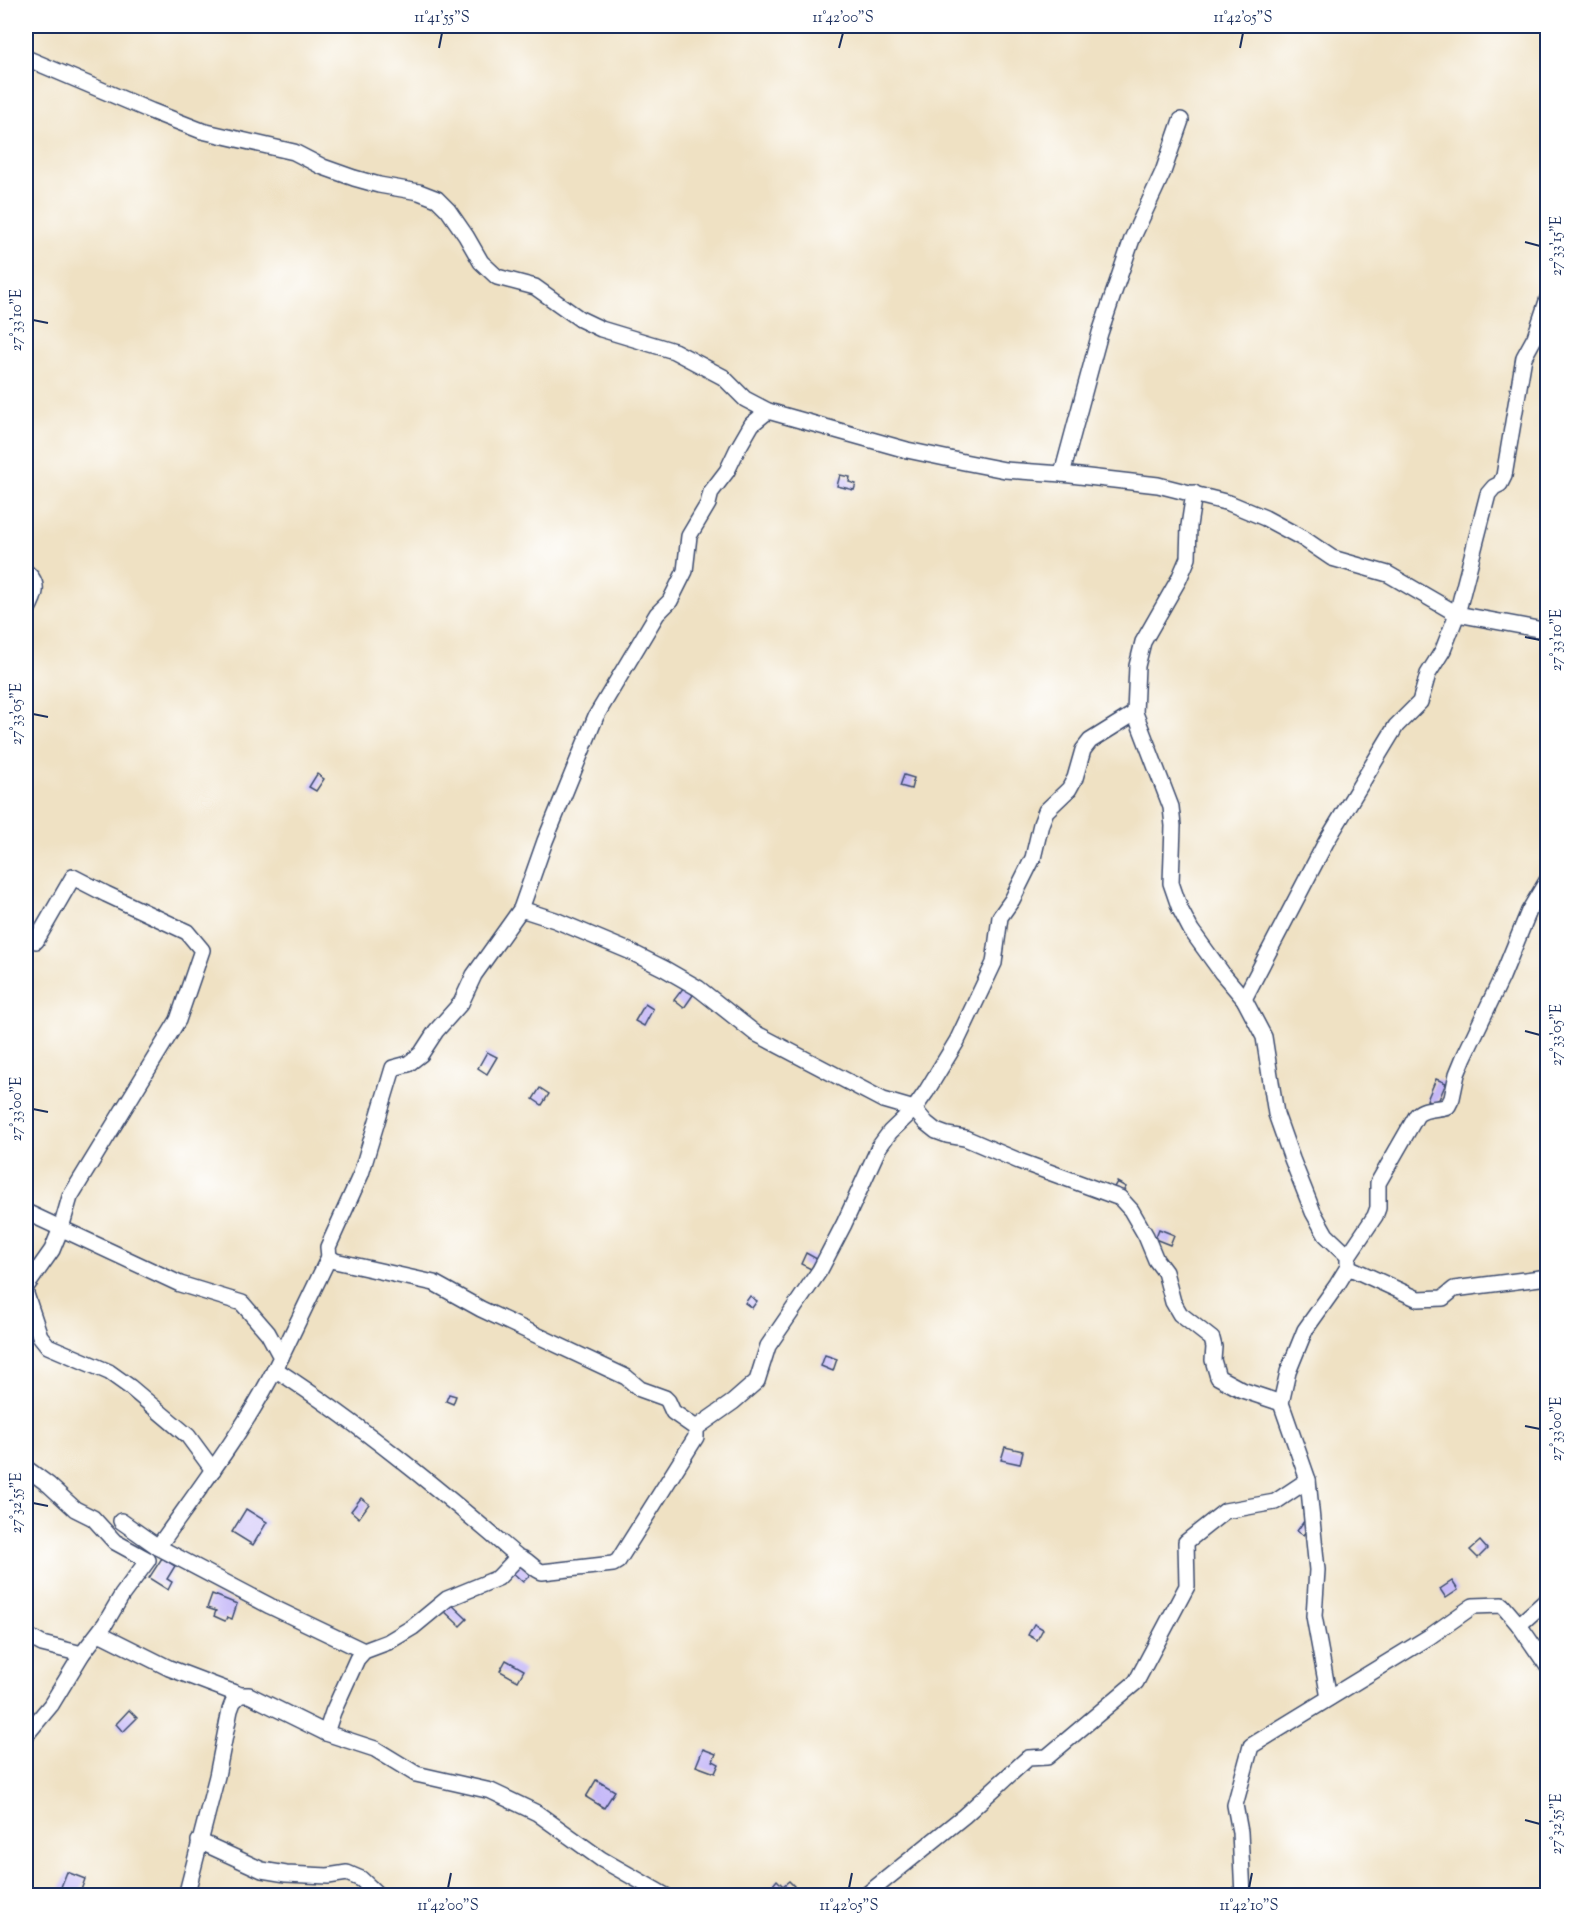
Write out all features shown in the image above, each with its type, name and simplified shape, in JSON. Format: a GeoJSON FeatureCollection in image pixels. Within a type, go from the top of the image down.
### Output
{"type":"FeatureCollection","features":[{"type":"Feature","properties":{"kind":"street"},"geometry":{"type":"LineString","coordinates":[[26,58],[202,131],[294,152],[323,167],[354,178],[419,192],[436,199],[448,210],[481,262],[497,277],[535,287],[580,319],[601,329],[674,351],[723,377],[745,399],[768,411],[907,450],[1005,470],[1158,485],[1194,493],[1229,503],[1265,518],[1304,539],[1332,558],[1388,574],[1457,614],[1548,631]]}},
{"type":"Feature","properties":{"kind":"street"},"geometry":{"type":"LineString","coordinates":[[1062,474],[1100,333],[1132,239],[1163,172],[1181,120]]}},
{"type":"Feature","properties":{"kind":"street"},"geometry":{"type":"LineString","coordinates":[[1244,999],[1326,842],[1396,726],[1420,702],[1428,674],[1443,650],[1457,614],[1488,494],[1500,484],[1503,476],[1524,357],[1535,337],[1548,298]]}},
{"type":"Feature","properties":{"kind":"street"},"geometry":{"type":"LineString","coordinates":[[158,1547],[213,1470],[270,1381],[329,1257],[328,1247],[361,1174],[393,1068],[408,1064],[421,1054],[436,1031],[461,1003],[474,975],[521,909],[545,841],[596,716],[657,614],[670,601],[685,571],[689,536],[708,504],[711,492],[727,471],[736,450],[752,424],[768,411]]}},
{"type":"Feature","properties":{"kind":"street"},"geometry":{"type":"LineString","coordinates":[[1194,493],[1189,526],[1188,558],[1179,579],[1143,642],[1137,666],[1135,713],[1171,807],[1173,826],[1171,883],[1180,909],[1191,930],[1244,999],[1264,1037],[1276,1114],[1313,1212],[1326,1235],[1348,1262],[1418,1299],[1443,1298],[1454,1289],[1548,1277]]}},
{"type":"Feature","properties":{"kind":"street"},"geometry":{"type":"LineString","coordinates":[[26,572],[35,583],[31,603],[26,613]]}},
{"type":"Feature","properties":{"kind":"street"},"geometry":{"type":"LineString","coordinates":[[696,1428],[733,1402],[757,1381],[768,1346],[820,1270],[879,1147],[890,1132],[914,1109],[957,1041],[994,963],[1000,917],[1012,900],[1033,858],[1046,811],[1069,789],[1075,778],[1083,750],[1090,741],[1135,713]]}},
{"type":"Feature","properties":{"kind":"street"},"geometry":{"type":"LineString","coordinates":[[26,934],[36,941],[73,877],[187,932],[202,950],[178,1020],[70,1197],[61,1228],[51,1250],[26,1287]]}},
{"type":"Feature","properties":{"kind":"street"},"geometry":{"type":"LineString","coordinates":[[1329,1698],[1314,1616],[1317,1570],[1308,1480],[1281,1403],[1288,1372],[1305,1330],[1337,1286],[1375,1216],[1378,1208],[1378,1183],[1417,1115],[1422,1110],[1441,1109],[1448,1106],[1464,1057],[1503,977],[1529,911],[1548,879]]}},
{"type":"Feature","properties":{"kind":"street"},"geometry":{"type":"LineString","coordinates":[[521,909],[555,920],[618,946],[665,969],[698,988],[754,1033],[883,1100],[914,1109],[936,1131],[965,1138],[1019,1161],[1120,1198],[1131,1210],[1156,1260],[1165,1272],[1173,1302],[1180,1314],[1212,1339],[1213,1359],[1218,1377],[1242,1389],[1281,1403]]}},
{"type":"Feature","properties":{"kind":"street"},"geometry":{"type":"LineString","coordinates":[[26,1212],[180,1284],[242,1303],[268,1333],[278,1363],[317,1397],[447,1496],[518,1557],[542,1572],[613,1564],[618,1561],[696,1437],[696,1428]]}},
{"type":"Feature","properties":{"kind":"street"},"geometry":{"type":"LineString","coordinates":[[329,1257],[335,1261],[434,1283],[482,1309],[626,1377],[640,1389],[665,1398],[673,1412],[696,1428]]}},
{"type":"Feature","properties":{"kind":"street"},"geometry":{"type":"LineString","coordinates":[[26,1294],[40,1336],[48,1346],[109,1372],[130,1387],[188,1436],[213,1470]]}},
{"type":"Feature","properties":{"kind":"street"},"geometry":{"type":"LineString","coordinates":[[26,1468],[75,1509],[93,1518],[115,1542],[148,1560],[122,1595],[99,1633],[82,1654],[51,1705],[26,1735]]}},
{"type":"Feature","properties":{"kind":"street"},"geometry":{"type":"LineString","coordinates":[[865,1896],[964,1816],[1028,1758],[1047,1757],[1136,1682],[1187,1586],[1186,1542],[1225,1511],[1275,1502],[1308,1480]]}},
{"type":"Feature","properties":{"kind":"street"},"geometry":{"type":"LineString","coordinates":[[121,1521],[158,1547],[270,1606],[364,1651]]}},
{"type":"Feature","properties":{"kind":"street"},"geometry":{"type":"LineString","coordinates":[[327,1733],[333,1712],[357,1659],[364,1651],[388,1642],[412,1627],[447,1599],[498,1578],[518,1557]]}},
{"type":"Feature","properties":{"kind":"street"},"geometry":{"type":"LineString","coordinates":[[1519,1625],[1548,1599]]}},
{"type":"Feature","properties":{"kind":"street"},"geometry":{"type":"LineString","coordinates":[[1243,1896],[1240,1832],[1235,1805],[1251,1746],[1429,1637],[1473,1606],[1502,1605],[1548,1667]]}},
{"type":"Feature","properties":{"kind":"street"},"geometry":{"type":"LineString","coordinates":[[99,1633],[168,1668],[240,1695],[249,1695],[327,1733],[375,1749],[416,1774],[490,1791],[537,1813],[601,1859],[666,1896]]}},
{"type":"Feature","properties":{"kind":"street"},"geometry":{"type":"LineString","coordinates":[[26,1635],[42,1644],[82,1654]]}},
{"type":"Feature","properties":{"kind":"street"},"geometry":{"type":"LineString","coordinates":[[186,1896],[217,1776],[230,1710],[233,1702],[240,1695]]}},
{"type":"Feature","properties":{"kind":"street"},"geometry":{"type":"LineString","coordinates":[[199,1841],[262,1870],[286,1874],[328,1876],[347,1873],[361,1879],[379,1896]]}},
{"type":"Feature","properties":{"kind":"building"},"geometry":{"type":"Polygon","coordinates":[[[840,475],[850,477],[849,482],[856,484],[854,490],[837,486],[840,475]]]}},
{"type":"Feature","properties":{"kind":"building"},"geometry":{"type":"Polygon","coordinates":[[[317,774],[324,779],[316,791],[309,787],[317,774]]]}},
{"type":"Feature","properties":{"kind":"building"},"geometry":{"type":"Polygon","coordinates":[[[904,775],[914,778],[911,789],[900,786],[904,775]]]}},
{"type":"Feature","properties":{"kind":"building"},"geometry":{"type":"Polygon","coordinates":[[[684,987],[693,995],[684,1008],[674,1000],[684,987]]]}},
{"type":"Feature","properties":{"kind":"building"},"geometry":{"type":"Polygon","coordinates":[[[645,1004],[653,1009],[644,1026],[635,1021],[645,1004]]]}},
{"type":"Feature","properties":{"kind":"building"},"geometry":{"type":"Polygon","coordinates":[[[487,1052],[497,1057],[487,1074],[478,1068],[487,1052]]]}},
{"type":"Feature","properties":{"kind":"building"},"geometry":{"type":"Polygon","coordinates":[[[1436,1079],[1446,1083],[1437,1104],[1427,1100],[1436,1079]]]}},
{"type":"Feature","properties":{"kind":"building"},"geometry":{"type":"Polygon","coordinates":[[[540,1088],[549,1094],[542,1105],[533,1099],[540,1088]]]}},
{"type":"Feature","properties":{"kind":"building"},"geometry":{"type":"Polygon","coordinates":[[[1117,1182],[1126,1187],[1122,1193],[1113,1189],[1117,1182]]]}},
{"type":"Feature","properties":{"kind":"building"},"geometry":{"type":"Polygon","coordinates":[[[1159,1229],[1174,1235],[1170,1245],[1155,1239],[1159,1229]]]}},
{"type":"Feature","properties":{"kind":"building"},"geometry":{"type":"Polygon","coordinates":[[[806,1253],[817,1259],[811,1269],[801,1264],[806,1253]]]}},
{"type":"Feature","properties":{"kind":"building"},"geometry":{"type":"Polygon","coordinates":[[[750,1296],[757,1301],[752,1308],[745,1303],[750,1296]]]}},
{"type":"Feature","properties":{"kind":"building"},"geometry":{"type":"Polygon","coordinates":[[[825,1355],[837,1359],[833,1371],[821,1366],[825,1355]]]}},
{"type":"Feature","properties":{"kind":"building"},"geometry":{"type":"Polygon","coordinates":[[[449,1394],[456,1396],[453,1404],[446,1401],[449,1394]]]}},
{"type":"Feature","properties":{"kind":"building"},"geometry":{"type":"Polygon","coordinates":[[[1005,1447],[1023,1451],[1020,1464],[1001,1460],[1005,1447]]]}},
{"type":"Feature","properties":{"kind":"building"},"geometry":{"type":"Polygon","coordinates":[[[361,1498],[369,1504],[359,1518],[351,1511],[361,1498]]]}},
{"type":"Feature","properties":{"kind":"building"},"geometry":{"type":"Polygon","coordinates":[[[246,1509],[267,1522],[253,1545],[232,1532],[246,1509]]]}},
{"type":"Feature","properties":{"kind":"building"},"geometry":{"type":"Polygon","coordinates":[[[1304,1521],[1310,1526],[1303,1535],[1297,1531],[1304,1521]]]}},
{"type":"Feature","properties":{"kind":"building"},"geometry":{"type":"Polygon","coordinates":[[[1480,1541],[1487,1549],[1478,1558],[1470,1550],[1480,1541]]]}},
{"type":"Feature","properties":{"kind":"building"},"geometry":{"type":"Polygon","coordinates":[[[162,1558],[175,1566],[167,1579],[172,1582],[168,1590],[149,1578],[162,1558]]]}},
{"type":"Feature","properties":{"kind":"building"},"geometry":{"type":"Polygon","coordinates":[[[519,1563],[531,1574],[523,1582],[511,1571],[519,1563]]]}},
{"type":"Feature","properties":{"kind":"building"},"geometry":{"type":"Polygon","coordinates":[[[1452,1581],[1458,1590],[1446,1598],[1440,1589],[1452,1581]]]}},
{"type":"Feature","properties":{"kind":"building"},"geometry":{"type":"Polygon","coordinates":[[[212,1594],[237,1604],[232,1619],[227,1617],[225,1621],[214,1616],[216,1611],[207,1608],[212,1594]]]}},
{"type":"Feature","properties":{"kind":"building"},"geometry":{"type":"Polygon","coordinates":[[[449,1602],[467,1619],[460,1626],[442,1609],[449,1602]]]}},
{"type":"Feature","properties":{"kind":"building"},"geometry":{"type":"Polygon","coordinates":[[[1034,1624],[1043,1629],[1037,1640],[1028,1635],[1034,1624]]]}},
{"type":"Feature","properties":{"kind":"building"},"geometry":{"type":"Polygon","coordinates":[[[506,1660],[524,1670],[518,1681],[500,1671],[506,1660]]]}},
{"type":"Feature","properties":{"kind":"building"},"geometry":{"type":"Polygon","coordinates":[[[129,1710],[137,1718],[123,1732],[116,1724],[129,1710]]]}},
{"type":"Feature","properties":{"kind":"building"},"geometry":{"type":"Polygon","coordinates":[[[703,1749],[716,1754],[713,1761],[719,1764],[715,1773],[696,1766],[703,1749]]]}},
{"type":"Feature","properties":{"kind":"building"},"geometry":{"type":"Polygon","coordinates":[[[596,1780],[615,1791],[604,1808],[586,1797],[596,1780]]]}},
{"type":"Feature","properties":{"kind":"building"},"geometry":{"type":"Polygon","coordinates":[[[67,1872],[85,1879],[79,1896],[69,1896],[59,1892],[67,1872]]]}},
{"type":"Feature","properties":{"kind":"building"},"geometry":{"type":"Polygon","coordinates":[[[777,1880],[783,1886],[789,1881],[794,1886],[783,1896],[773,1885],[777,1880]]]}}]}
